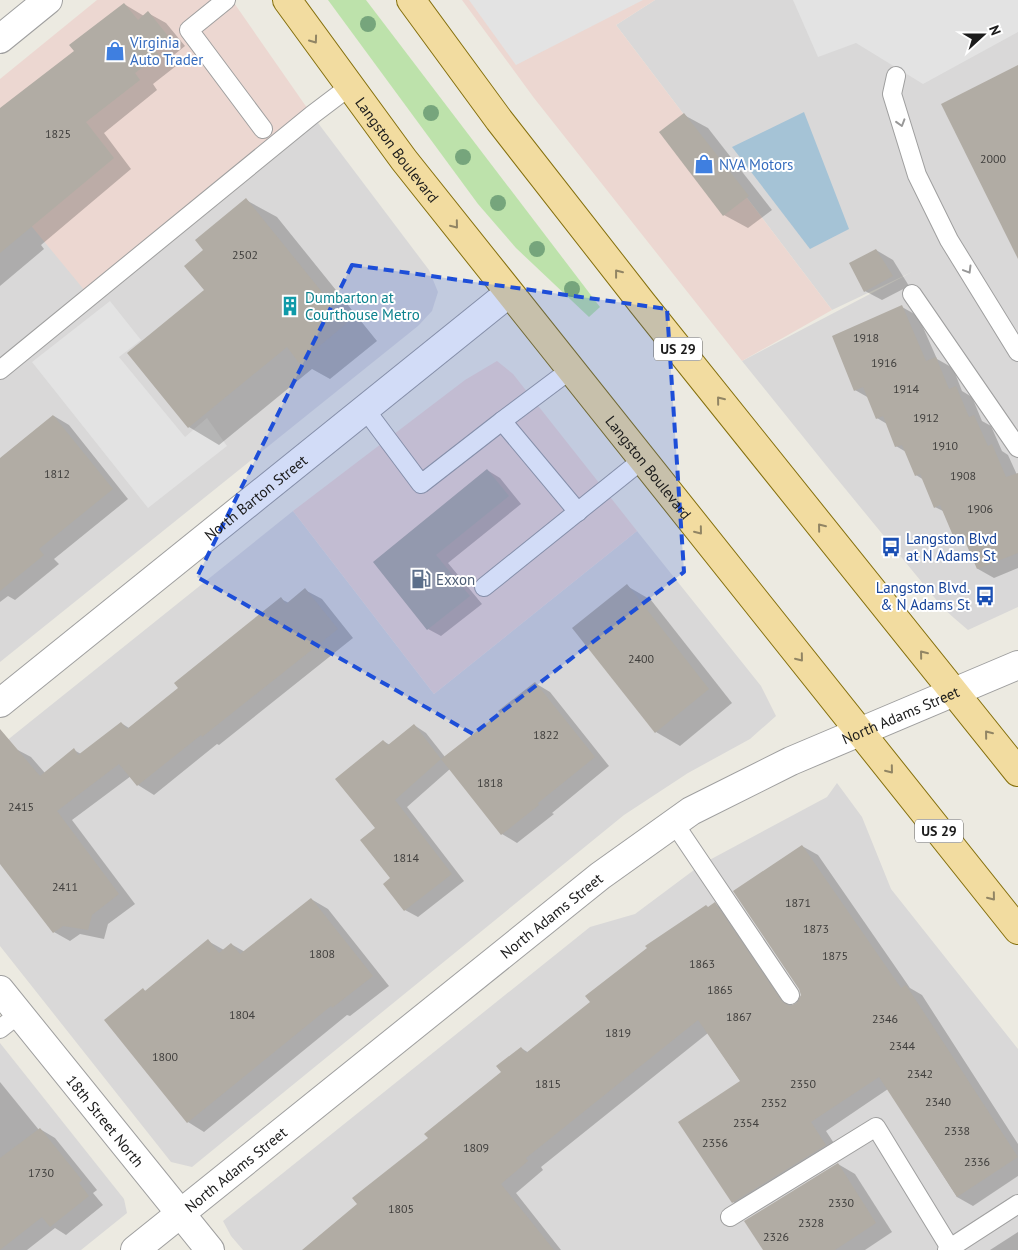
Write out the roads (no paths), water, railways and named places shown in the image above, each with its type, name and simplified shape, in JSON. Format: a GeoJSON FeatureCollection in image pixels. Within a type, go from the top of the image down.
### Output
{"type":"FeatureCollection","features":[{"type":"Feature","properties":{"kind":"main road","name":"Langston Boulevard"},"geometry":{"type":"LineString","coordinates":[[286,0],[410,168],[1018,930]]}},
{"type":"Feature","properties":{"kind":"main road","name":"US 29"},"geometry":{"type":"LineString","coordinates":[[411,0],[499,120],[630,288],[1018,772]]}},
{"type":"Feature","properties":{"kind":"street"},"geometry":{"type":"LineString","coordinates":[[0,39],[48,0]]}},
{"type":"Feature","properties":{"kind":"street","name":"North Barton Street"},"geometry":{"type":"LineString","coordinates":[[0,702],[510,293]]}},
{"type":"Feature","properties":{"kind":"street","name":"North Adams Street"},"geometry":{"type":"LineString","coordinates":[[135,1250],[600,876],[691,811],[751,780],[810,753],[1018,665]]}},
{"type":"Feature","properties":{"kind":"street","name":"18th Street North"},"geometry":{"type":"LineString","coordinates":[[0,990],[10,1022],[181,1213],[210,1250]]}},
{"type":"Feature","properties":{"kind":"lane"},"geometry":{"type":"LineString","coordinates":[[226,0],[189,30],[263,129]]}},
{"type":"Feature","properties":{"kind":"lane"},"geometry":{"type":"LineString","coordinates":[[896,76],[892,94],[917,175],[949,240],[1018,352]]}},
{"type":"Feature","properties":{"kind":"lane"},"geometry":{"type":"LineString","coordinates":[[0,370],[312,115],[349,87]]}},
{"type":"Feature","properties":{"kind":"lane"},"geometry":{"type":"LineString","coordinates":[[912,294],[1018,448]]}},
{"type":"Feature","properties":{"kind":"lane"},"geometry":{"type":"LineString","coordinates":[[365,409],[421,484],[570,370]]}},
{"type":"Feature","properties":{"kind":"lane"},"geometry":{"type":"LineString","coordinates":[[502,421],[578,512]]}},
{"type":"Feature","properties":{"kind":"lane"},"geometry":{"type":"LineString","coordinates":[[484,587],[642,460]]}},
{"type":"Feature","properties":{"kind":"lane"},"geometry":{"type":"LineString","coordinates":[[674,823],[790,995]]}},
{"type":"Feature","properties":{"kind":"lane"},"geometry":{"type":"LineString","coordinates":[[730,1217],[876,1127],[949,1249],[1018,1204]]}},
{"type":"Feature","properties":{"kind":"water"},"geometry":{"type":"Polygon","coordinates":[[[804,112],[849,229],[810,249],[732,147],[804,112]]]}},
{"type":"Feature","properties":{"kind":"place","name":"Virginia Auto Trader"},"geometry":{"type":"Point","coordinates":[115,51]}},
{"type":"Feature","properties":{"kind":"place","name":"NVA Motors"},"geometry":{"type":"Point","coordinates":[704,164]}},
{"type":"Feature","properties":{"kind":"place","name":"Dumbarton at Courthouse Metro"},"geometry":{"type":"Point","coordinates":[290,306]}},
{"type":"Feature","properties":{"kind":"place","name":"Langston Blvd at N Adams St"},"geometry":{"type":"Point","coordinates":[891,547]}},
{"type":"Feature","properties":{"kind":"place","name":"Exxon"},"geometry":{"type":"Point","coordinates":[421,579]}},
{"type":"Feature","properties":{"kind":"place","name":"Langston Blvd. & N Adams St"},"geometry":{"type":"Point","coordinates":[985,596]}}]}
